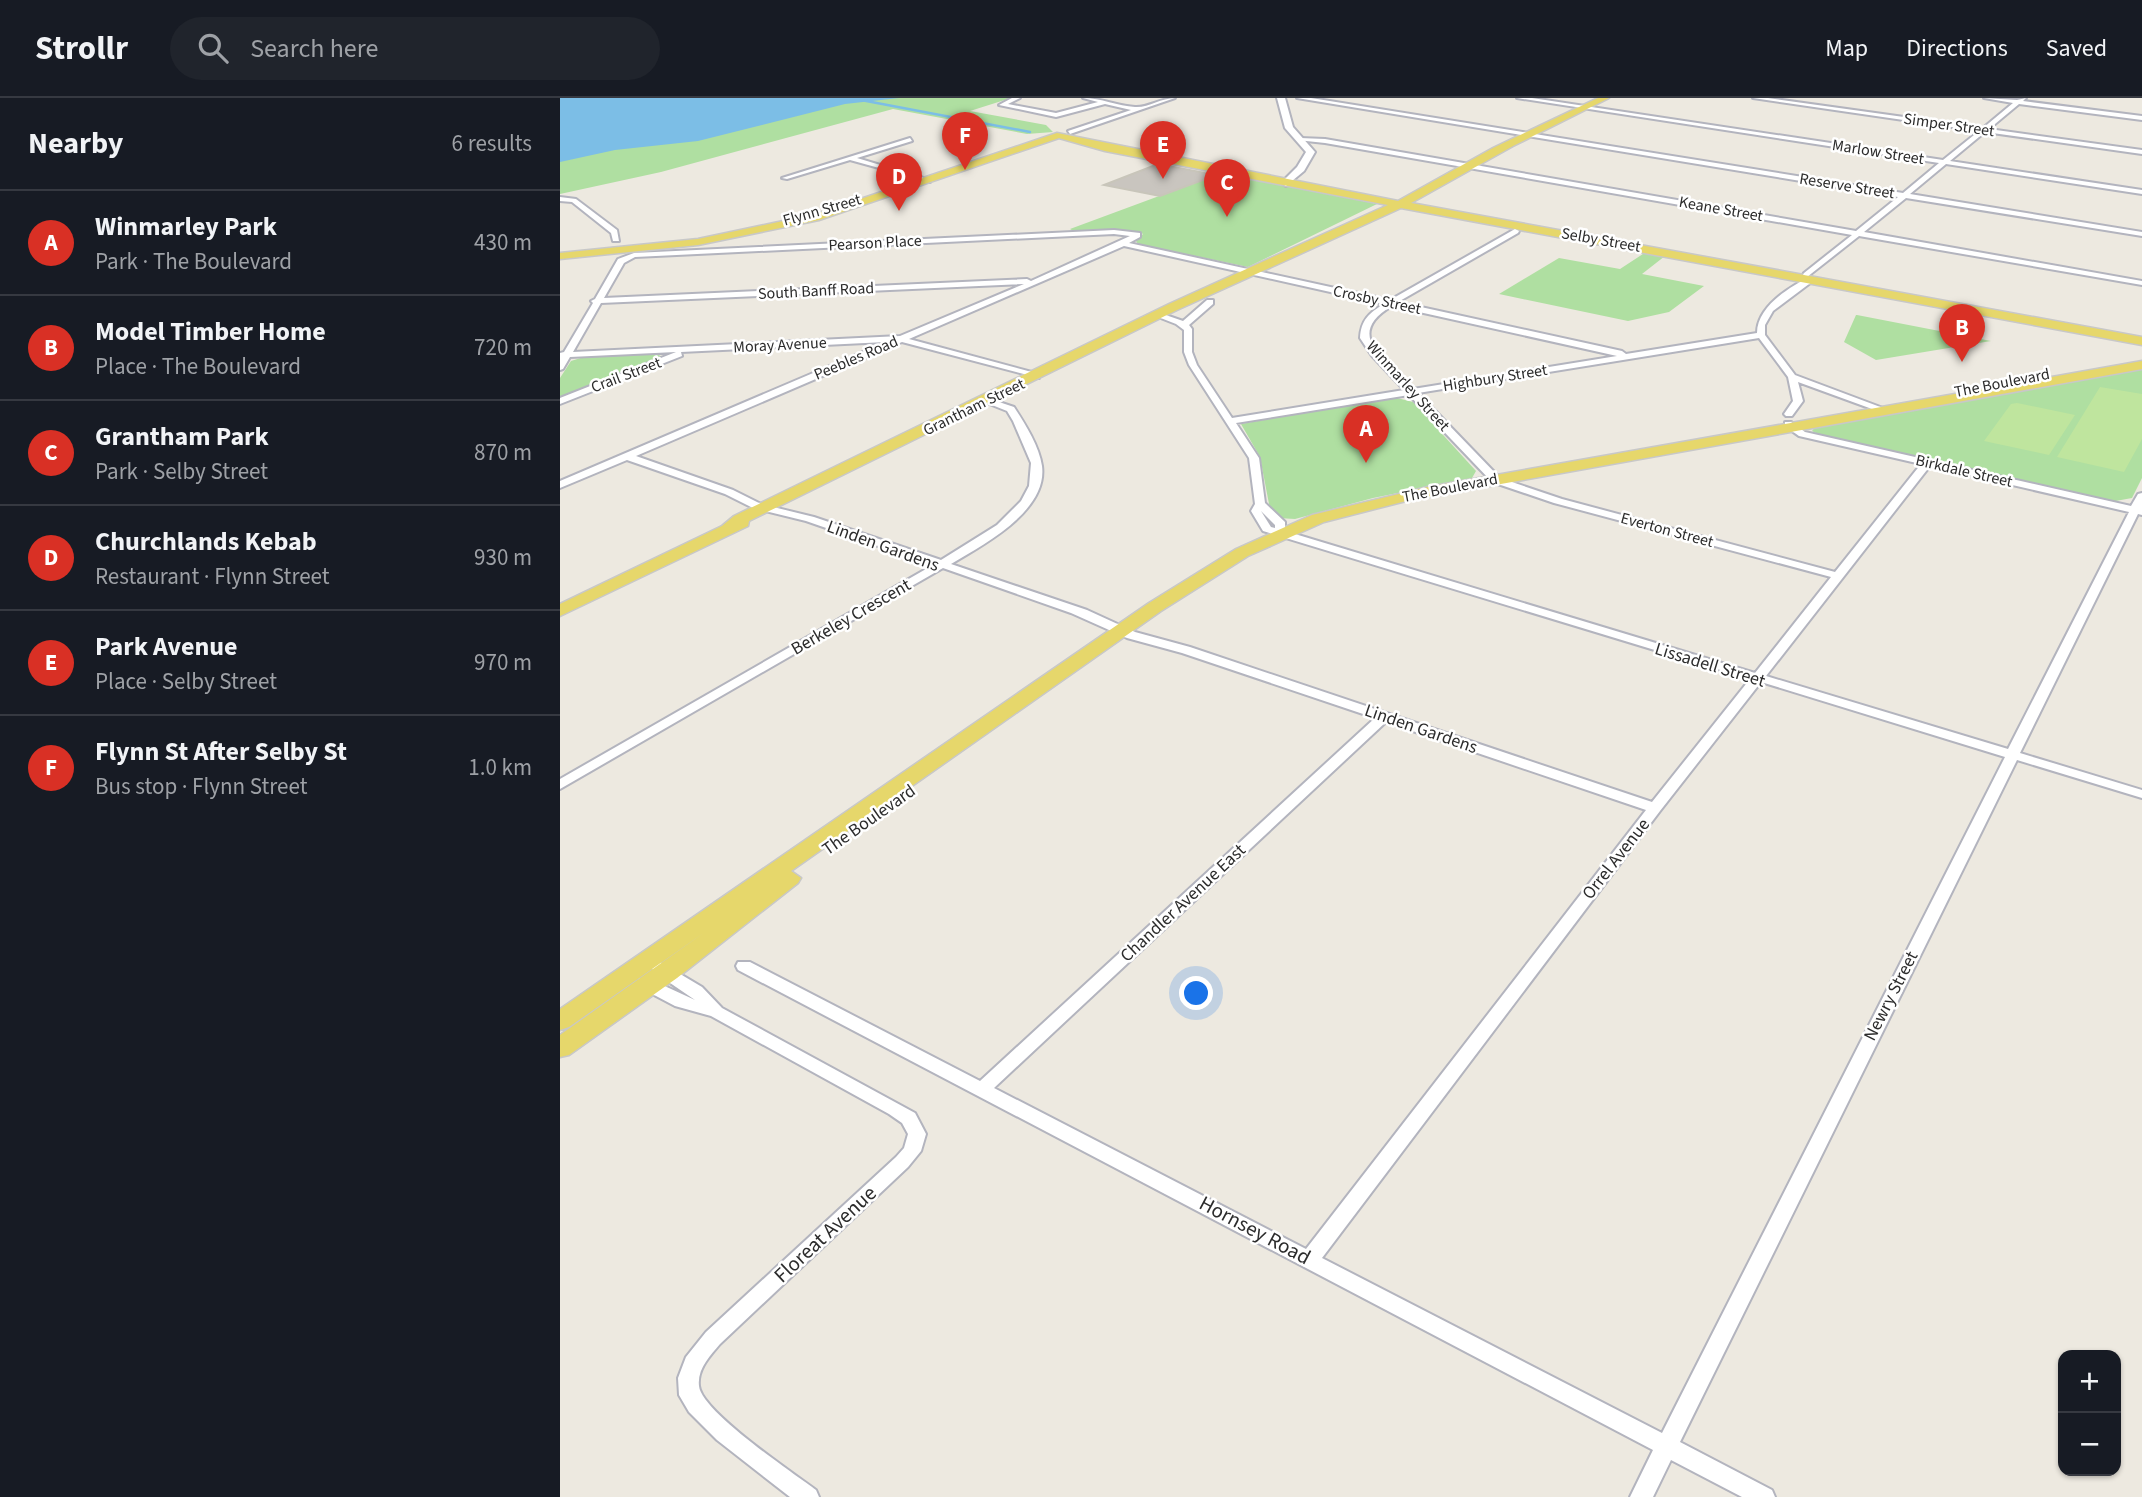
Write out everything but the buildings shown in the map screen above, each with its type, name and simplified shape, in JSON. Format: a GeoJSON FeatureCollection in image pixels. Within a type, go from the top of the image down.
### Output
{"type":"FeatureCollection","features":[{"type":"Feature","properties":{"kind":"main road"},"geometry":{"type":"LineString","coordinates":[[1282,98],[1289,128],[1311,154],[1289,181]]}},
{"type":"Feature","properties":{"kind":"main road","name":"Grantham Street"},"geometry":{"type":"LineString","coordinates":[[560,611],[1606,98]]}},
{"type":"Feature","properties":{"kind":"main road","name":"Selby Street"},"geometry":{"type":"LineString","coordinates":[[1061,134],[1086,144],[2142,339]]}},
{"type":"Feature","properties":{"kind":"main road","name":"Selby Street"},"geometry":{"type":"LineString","coordinates":[[1061,134],[1289,181]]}},
{"type":"Feature","properties":{"kind":"main road","name":"Flynn Street"},"geometry":{"type":"LineString","coordinates":[[632,251],[755,228],[927,179],[1061,134]]}},
{"type":"Feature","properties":{"kind":"main road","name":"Flynn Street"},"geometry":{"type":"LineString","coordinates":[[632,251],[775,228],[882,198],[927,179],[1061,134]]}},
{"type":"Feature","properties":{"kind":"main road"},"geometry":{"type":"LineString","coordinates":[[1016,151],[1055,141],[1086,144]]}},
{"type":"Feature","properties":{"kind":"main road"},"geometry":{"type":"LineString","coordinates":[[850,202],[882,198]]}},
{"type":"Feature","properties":{"kind":"main road"},"geometry":{"type":"LineString","coordinates":[[560,254],[632,251]]}},
{"type":"Feature","properties":{"kind":"main road","name":"The Boulevard"},"geometry":{"type":"LineString","coordinates":[[1879,408],[2142,357]]}},
{"type":"Feature","properties":{"kind":"main road","name":"The Boulevard"},"geometry":{"type":"LineString","coordinates":[[560,1048],[648,973],[1180,595],[1252,547],[1279,533],[1367,504],[1740,435],[1790,422],[2142,365]]}},
{"type":"Feature","properties":{"kind":"main road","name":"The Boulevard"},"geometry":{"type":"LineString","coordinates":[[560,1021],[648,973]]}},
{"type":"Feature","properties":{"kind":"street"},"geometry":{"type":"LineString","coordinates":[[1017,98],[1002,105],[1056,115],[1104,103]]}},
{"type":"Feature","properties":{"kind":"street"},"geometry":{"type":"LineString","coordinates":[[1086,98],[1138,109]]}},
{"type":"Feature","properties":{"kind":"street","name":"Flynn Street"},"geometry":{"type":"LineString","coordinates":[[1061,134],[1172,98]]}},
{"type":"Feature","properties":{"kind":"street","name":"Reserve Street"},"geometry":{"type":"LineString","coordinates":[[1300,98],[2142,234]]}},
{"type":"Feature","properties":{"kind":"street","name":"Marlow Street"},"geometry":{"type":"LineString","coordinates":[[1520,98],[2142,192]]}},
{"type":"Feature","properties":{"kind":"street","name":"Simper Street"},"geometry":{"type":"LineString","coordinates":[[1756,98],[2142,152]]}},
{"type":"Feature","properties":{"kind":"street"},"geometry":{"type":"LineString","coordinates":[[1987,98],[2021,100],[2142,118]]}},
{"type":"Feature","properties":{"kind":"street"},"geometry":{"type":"LineString","coordinates":[[1790,422],[1798,401],[1792,377],[1760,335],[1759,326],[1764,315],[2021,100]]}},
{"type":"Feature","properties":{"kind":"street"},"geometry":{"type":"LineString","coordinates":[[785,178],[910,140]]}},
{"type":"Feature","properties":{"kind":"street","name":"Keane Street"},"geometry":{"type":"LineString","coordinates":[[1300,140],[1325,141],[2142,283]]}},
{"type":"Feature","properties":{"kind":"street"},"geometry":{"type":"LineString","coordinates":[[849,158],[927,179]]}},
{"type":"Feature","properties":{"kind":"street"},"geometry":{"type":"LineString","coordinates":[[560,199],[574,201],[614,232],[616,239]]}},
{"type":"Feature","properties":{"kind":"street","name":"Winmarley Street"},"geometry":{"type":"LineString","coordinates":[[1496,480],[1364,338],[1365,324],[1374,313],[1390,303],[1515,231]]}},
{"type":"Feature","properties":{"kind":"street","name":"Pearson Place"},"geometry":{"type":"LineString","coordinates":[[632,251],[1123,232],[1137,235],[1123,244]]}},
{"type":"Feature","properties":{"kind":"street","name":"Crosby Street"},"geometry":{"type":"LineString","coordinates":[[1123,244],[1630,356]]}},
{"type":"Feature","properties":{"kind":"street","name":"Peebles Road"},"geometry":{"type":"LineString","coordinates":[[560,485],[1123,244]]}},
{"type":"Feature","properties":{"kind":"street"},"geometry":{"type":"LineString","coordinates":[[560,367],[563,355],[595,301],[621,261],[632,251]]}},
{"type":"Feature","properties":{"kind":"street","name":"South Banff Road"},"geometry":{"type":"LineString","coordinates":[[595,301],[1038,280]]}},
{"type":"Feature","properties":{"kind":"street"},"geometry":{"type":"LineString","coordinates":[[1185,329],[1210,302]]}},
{"type":"Feature","properties":{"kind":"street"},"geometry":{"type":"LineString","coordinates":[[1155,318],[1185,329]]}},
{"type":"Feature","properties":{"kind":"street"},"geometry":{"type":"LineString","coordinates":[[1185,329],[1193,365],[1254,458],[1259,504],[1281,524],[1279,533]]}},
{"type":"Feature","properties":{"kind":"street","name":"Highbury Street"},"geometry":{"type":"LineString","coordinates":[[1230,421],[1760,335]]}},
{"type":"Feature","properties":{"kind":"street","name":"Moray Avenue"},"geometry":{"type":"LineString","coordinates":[[563,355],[901,339],[1036,376]]}},
{"type":"Feature","properties":{"kind":"street","name":"Crail Street"},"geometry":{"type":"LineString","coordinates":[[560,401],[691,349]]}},
{"type":"Feature","properties":{"kind":"street"},"geometry":{"type":"LineString","coordinates":[[1792,377],[1879,408]]}},
{"type":"Feature","properties":{"kind":"street","name":"Berkeley Crescent"},"geometry":{"type":"LineString","coordinates":[[560,785],[939,566],[990,535],[1021,509],[1031,492],[1037,467],[1011,409],[986,401]]}},
{"type":"Feature","properties":{"kind":"street","name":"Birkdale Street"},"geometry":{"type":"LineString","coordinates":[[1790,422],[1802,434],[1927,463],[2140,506]]}},
{"type":"Feature","properties":{"kind":"street","name":"Linden Gardens"},"geometry":{"type":"LineString","coordinates":[[626,456],[939,566],[1656,808]]}},
{"type":"Feature","properties":{"kind":"street","name":"Orrel Avenue"},"geometry":{"type":"LineString","coordinates":[[1310,1259],[1656,808],[1927,463]]}},
{"type":"Feature","properties":{"kind":"street","name":"Everton Street"},"geometry":{"type":"LineString","coordinates":[[1496,480],[1558,501],[1839,576]]}},
{"type":"Feature","properties":{"kind":"street","name":"Newry Street"},"geometry":{"type":"LineString","coordinates":[[1641,1497],[2140,506]]}},
{"type":"Feature","properties":{"kind":"street","name":"Lissadell Street"},"geometry":{"type":"LineString","coordinates":[[1279,533],[2142,794]]}},
{"type":"Feature","properties":{"kind":"street","name":"Chandler Avenue East"},"geometry":{"type":"LineString","coordinates":[[982,1089],[1384,717]]}},
{"type":"Feature","properties":{"kind":"street","name":"Hornsey Road"},"geometry":{"type":"LineString","coordinates":[[744,966],[952,1077],[982,1089],[1764,1497]]}},
{"type":"Feature","properties":{"kind":"street","name":"Floreat Avenue"},"geometry":{"type":"LineString","coordinates":[[648,973],[696,991],[717,1012]]}},
{"type":"Feature","properties":{"kind":"street","name":"Floreat Avenue"},"geometry":{"type":"LineString","coordinates":[[648,973],[681,1002],[717,1012],[894,1109],[909,1118],[917,1134],[912,1151],[713,1338],[694,1360],[689,1373],[689,1393],[694,1404],[750,1453],[808,1497]]}},
{"type":"Feature","properties":{"kind":"green space"},"geometry":{"type":"Polygon","coordinates":[[[560,98],[1011,98],[970,111],[1046,125],[1053,132],[1027,134],[893,109],[661,172],[560,194],[560,98]]]}},
{"type":"Feature","properties":{"kind":"green space"},"geometry":{"type":"Polygon","coordinates":[[[1224,172],[1377,204],[1248,267],[1138,244],[1136,241],[1143,234],[1138,231],[1075,232],[1070,229],[1224,172]]]}},
{"type":"Feature","properties":{"kind":"green space"},"geometry":{"type":"Polygon","coordinates":[[[1646,252],[1665,256],[1642,274],[1704,286],[1669,312],[1628,321],[1499,294],[1559,258],[1620,269],[1646,252]]]}},
{"type":"Feature","properties":{"kind":"green space"},"geometry":{"type":"Polygon","coordinates":[[[1856,315],[1991,341],[1876,360],[1844,342],[1856,315]]]}},
{"type":"Feature","properties":{"kind":"green space"},"geometry":{"type":"Polygon","coordinates":[[[654,353],[663,357],[560,397],[560,378],[571,361],[587,356],[654,353]]]}},
{"type":"Feature","properties":{"kind":"green space"},"geometry":{"type":"Polygon","coordinates":[[[2142,368],[2142,478],[2132,498],[2110,502],[1822,436],[1812,431],[1815,427],[2142,368]]]}},
{"type":"Feature","properties":{"kind":"green space"},"geometry":{"type":"Polygon","coordinates":[[[2100,387],[2142,394],[2142,439],[2124,472],[2057,457],[2100,387]]]}},
{"type":"Feature","properties":{"kind":"green space"},"geometry":{"type":"Polygon","coordinates":[[[1393,397],[1413,402],[1476,471],[1472,478],[1373,498],[1295,519],[1278,518],[1270,509],[1260,457],[1241,424],[1393,397]]]}},
{"type":"Feature","properties":{"kind":"green space"},"geometry":{"type":"Polygon","coordinates":[[[2011,404],[2075,415],[2049,455],[1984,441],[2011,404]]]}},
{"type":"Feature","properties":{"kind":"water"},"geometry":{"type":"Polygon","coordinates":[[[560,98],[899,98],[845,104],[698,141],[615,150],[560,162],[560,98]]]}},
{"type":"Feature","properties":{"kind":"waterway"},"geometry":{"type":"LineString","coordinates":[[861,100],[1030,132]]}},
{"type":"Feature","properties":{"kind":"place","name":"Flynn St After Selby St"},"geometry":{"type":"Point","coordinates":[965,170]}},
{"type":"Feature","properties":{"kind":"place","name":"Park Avenue"},"geometry":{"type":"Point","coordinates":[1163,179]}},
{"type":"Feature","properties":{"kind":"place","name":"Churchlands Kebab"},"geometry":{"type":"Point","coordinates":[899,211]}},
{"type":"Feature","properties":{"kind":"place","name":"Grantham Park"},"geometry":{"type":"Point","coordinates":[1227,217]}},
{"type":"Feature","properties":{"kind":"place","name":"Model Timber Home"},"geometry":{"type":"Point","coordinates":[1962,362]}},
{"type":"Feature","properties":{"kind":"place","name":"Winmarley Park"},"geometry":{"type":"Point","coordinates":[1366,463]}}]}
